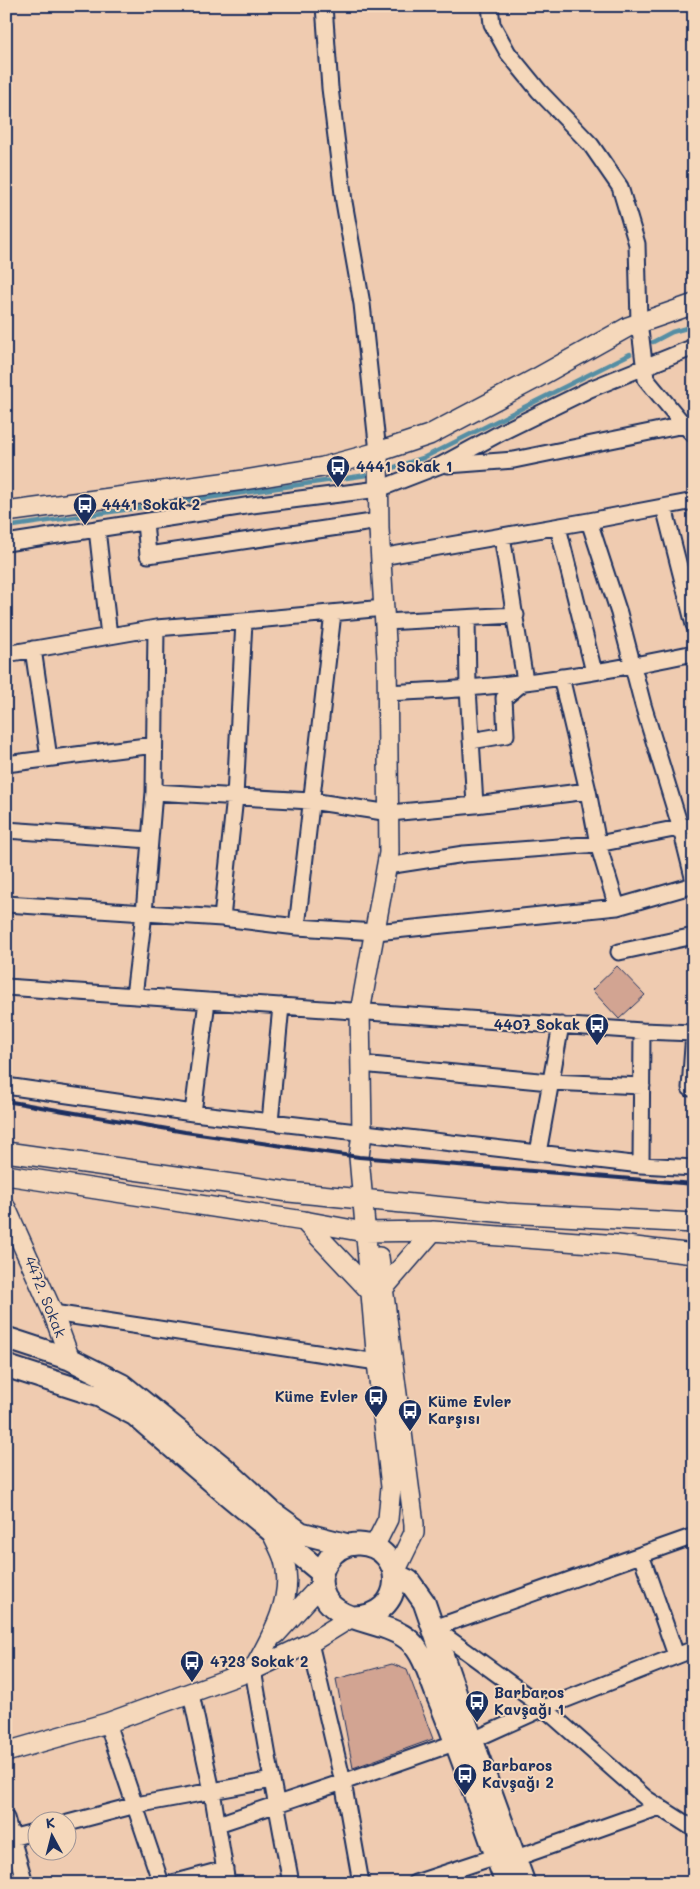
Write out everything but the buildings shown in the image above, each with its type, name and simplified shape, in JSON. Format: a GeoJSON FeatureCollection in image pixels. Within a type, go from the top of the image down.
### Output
{"type":"FeatureCollection","features":[{"type":"Feature","properties":{"kind":"main road"},"geometry":{"type":"LineString","coordinates":[[6,1338],[70,1359],[122,1385],[224,1468],[272,1512],[302,1533],[348,1545]]}},
{"type":"Feature","properties":{"kind":"main road"},"geometry":{"type":"LineString","coordinates":[[6,1366],[99,1396],[135,1415],[271,1531],[322,1579]]}},
{"type":"Feature","properties":{"kind":"main road"},"geometry":{"type":"LineString","coordinates":[[352,1617],[363,1617],[375,1613],[391,1597],[395,1586],[394,1574],[390,1563],[374,1547],[357,1544],[348,1545],[331,1555],[322,1579],[325,1596],[331,1606],[341,1613],[352,1617],[389,1628],[410,1642],[423,1661],[465,1741],[506,1857],[524,1883]]}},
{"type":"Feature","properties":{"kind":"main road"},"geometry":{"type":"LineString","coordinates":[[394,1574],[409,1581],[424,1602],[467,1726],[465,1741]]}},
{"type":"Feature","properties":{"kind":"main road"},"geometry":{"type":"LineString","coordinates":[[506,1857],[506,1883]]}},
{"type":"Feature","properties":{"kind":"street"},"geometry":{"type":"LineString","coordinates":[[324,6],[331,97],[344,202],[362,304],[378,452],[379,521],[388,693],[389,853],[360,1012],[362,1133],[368,1158],[367,1200],[370,1232],[377,1290],[414,1524],[414,1533],[394,1574]]}},
{"type":"Feature","properties":{"kind":"street"},"geometry":{"type":"LineString","coordinates":[[490,6],[492,24],[508,53],[539,91],[591,145],[620,187],[637,244],[638,322],[646,379],[690,427]]}},
{"type":"Feature","properties":{"kind":"street"},"geometry":{"type":"LineString","coordinates":[[6,512],[323,468],[378,452],[429,435],[535,379],[628,326],[694,304]]}},
{"type":"Feature","properties":{"kind":"street"},"geometry":{"type":"LineString","coordinates":[[6,543],[252,505],[379,489],[441,465],[504,431],[590,389],[694,347]]}},
{"type":"Feature","properties":{"kind":"street"},"geometry":{"type":"LineString","coordinates":[[441,465],[514,460],[690,427]]}},
{"type":"Feature","properties":{"kind":"street"},"geometry":{"type":"LineString","coordinates":[[381,557],[558,527],[694,501]]}},
{"type":"Feature","properties":{"kind":"street"},"geometry":{"type":"LineString","coordinates":[[664,507],[693,619]]}},
{"type":"Feature","properties":{"kind":"street"},"geometry":{"type":"LineString","coordinates":[[145,522],[148,555],[379,521]]}},
{"type":"Feature","properties":{"kind":"street"},"geometry":{"type":"LineString","coordinates":[[6,904],[222,918],[297,927],[376,932],[617,907],[694,883],[687,827],[643,705],[619,613],[589,521]]}},
{"type":"Feature","properties":{"kind":"street"},"geometry":{"type":"LineString","coordinates":[[558,527],[594,672]]}},
{"type":"Feature","properties":{"kind":"street"},"geometry":{"type":"LineString","coordinates":[[97,529],[109,636]]}},
{"type":"Feature","properties":{"kind":"street"},"geometry":{"type":"LineString","coordinates":[[502,536],[525,681]]}},
{"type":"Feature","properties":{"kind":"street"},"geometry":{"type":"LineString","coordinates":[[6,654],[156,628],[333,613],[467,618],[516,616]]}},
{"type":"Feature","properties":{"kind":"street"},"geometry":{"type":"LineString","coordinates":[[297,927],[333,613]]}},
{"type":"Feature","properties":{"kind":"street"},"geometry":{"type":"LineString","coordinates":[[467,618],[468,688],[475,805]]}},
{"type":"Feature","properties":{"kind":"street"},"geometry":{"type":"LineString","coordinates":[[222,918],[235,797],[244,622]]}},
{"type":"Feature","properties":{"kind":"street"},"geometry":{"type":"LineString","coordinates":[[134,996],[144,913],[154,792],[156,628]]}},
{"type":"Feature","properties":{"kind":"street"},"geometry":{"type":"LineString","coordinates":[[33,648],[49,758]]}},
{"type":"Feature","properties":{"kind":"street"},"geometry":{"type":"LineString","coordinates":[[388,693],[468,688],[561,677],[633,666],[694,653]]}},
{"type":"Feature","properties":{"kind":"street"},"geometry":{"type":"LineString","coordinates":[[561,677],[588,791],[598,844],[617,907]]}},
{"type":"Feature","properties":{"kind":"street"},"geometry":{"type":"LineString","coordinates":[[471,741],[506,736],[504,698],[525,681]]}},
{"type":"Feature","properties":{"kind":"street"},"geometry":{"type":"LineString","coordinates":[[6,764],[154,745]]}},
{"type":"Feature","properties":{"kind":"street"},"geometry":{"type":"LineString","coordinates":[[154,792],[311,801],[390,813],[588,791]]}},
{"type":"Feature","properties":{"kind":"street"},"geometry":{"type":"LineString","coordinates":[[387,866],[464,854],[598,844],[687,827]]}},
{"type":"Feature","properties":{"kind":"street"},"geometry":{"type":"LineString","coordinates":[[6,830],[150,840]]}},
{"type":"Feature","properties":{"kind":"street"},"geometry":{"type":"LineString","coordinates":[[619,952],[694,936]]}},
{"type":"Feature","properties":{"kind":"street"},"geometry":{"type":"LineString","coordinates":[[6,987],[694,1033],[690,1088]]}},
{"type":"Feature","properties":{"kind":"street"},"geometry":{"type":"LineString","coordinates":[[193,1113],[207,1001]]}},
{"type":"Feature","properties":{"kind":"street"},"geometry":{"type":"LineString","coordinates":[[270,1122],[281,1006]]}},
{"type":"Feature","properties":{"kind":"street"},"geometry":{"type":"LineString","coordinates":[[538,1153],[561,1025]]}},
{"type":"Feature","properties":{"kind":"street"},"geometry":{"type":"LineString","coordinates":[[640,1164],[642,1031]]}},
{"type":"Feature","properties":{"kind":"street"},"geometry":{"type":"LineString","coordinates":[[361,1064],[550,1082],[642,1086]]}},
{"type":"Feature","properties":{"kind":"street"},"geometry":{"type":"LineString","coordinates":[[6,1086],[193,1113],[538,1153],[694,1168]]}},
{"type":"Feature","properties":{"kind":"street"},"geometry":{"type":"LineString","coordinates":[[6,1152],[289,1192],[506,1213],[694,1223]]}},
{"type":"Feature","properties":{"kind":"street"},"geometry":{"type":"LineString","coordinates":[[6,1174],[370,1232],[432,1231],[618,1245],[694,1254]]}},
{"type":"Feature","properties":{"kind":"street","name":"4472. Sokak"},"geometry":{"type":"LineString","coordinates":[[6,1208],[53,1313],[70,1359]]}},
{"type":"Feature","properties":{"kind":"street"},"geometry":{"type":"LineString","coordinates":[[304,1221],[377,1290]]}},
{"type":"Feature","properties":{"kind":"street"},"geometry":{"type":"LineString","coordinates":[[374,1547],[388,1519],[391,1488],[377,1362],[377,1290],[432,1231]]}},
{"type":"Feature","properties":{"kind":"street"},"geometry":{"type":"LineString","coordinates":[[53,1313],[377,1362]]}},
{"type":"Feature","properties":{"kind":"street"},"geometry":{"type":"LineString","coordinates":[[271,1531],[284,1559],[287,1581],[284,1600],[272,1638]]}},
{"type":"Feature","properties":{"kind":"street"},"geometry":{"type":"LineString","coordinates":[[434,1628],[694,1536]]}},
{"type":"Feature","properties":{"kind":"street"},"geometry":{"type":"LineString","coordinates":[[641,1555],[676,1656]]}},
{"type":"Feature","properties":{"kind":"street"},"geometry":{"type":"LineString","coordinates":[[291,1883],[253,1670],[272,1638],[322,1579]]}},
{"type":"Feature","properties":{"kind":"street"},"geometry":{"type":"LineString","coordinates":[[6,1752],[108,1724],[253,1670],[310,1643],[352,1617]]}},
{"type":"Feature","properties":{"kind":"street"},"geometry":{"type":"LineString","coordinates":[[434,1628],[544,1708],[647,1799],[694,1829]]}},
{"type":"Feature","properties":{"kind":"street"},"geometry":{"type":"LineString","coordinates":[[310,1643],[343,1782],[361,1883]]}},
{"type":"Feature","properties":{"kind":"street"},"geometry":{"type":"LineString","coordinates":[[218,1824],[465,1741],[694,1649]]}},
{"type":"Feature","properties":{"kind":"street"},"geometry":{"type":"LineString","coordinates":[[173,1883],[226,1876],[212,1791],[191,1694]]}},
{"type":"Feature","properties":{"kind":"street"},"geometry":{"type":"LineString","coordinates":[[108,1724],[161,1883]]}},
{"type":"Feature","properties":{"kind":"street"},"geometry":{"type":"LineString","coordinates":[[78,1820],[136,1806],[272,1780]]}},
{"type":"Feature","properties":{"kind":"street"},"geometry":{"type":"LineString","coordinates":[[415,1883],[506,1857],[660,1807]]}},
{"type":"Feature","properties":{"kind":"street"},"geometry":{"type":"LineString","coordinates":[[6,1818],[25,1883]]}},
{"type":"Feature","properties":{"kind":"street"},"geometry":{"type":"LineString","coordinates":[[11,1838],[28,1834]]}},
{"type":"Feature","properties":{"kind":"waterway"},"geometry":{"type":"LineString","coordinates":[[653,342],[672,332],[694,326]]}},
{"type":"Feature","properties":{"kind":"waterway"},"geometry":{"type":"LineString","coordinates":[[392,468],[423,458],[630,354]]}},
{"type":"Feature","properties":{"kind":"waterway"},"geometry":{"type":"LineString","coordinates":[[6,527],[367,475]]}},
{"type":"Feature","properties":{"kind":"railway"},"geometry":{"type":"LineString","coordinates":[[6,1101],[185,1132],[359,1157],[694,1184]]}},
{"type":"Feature","properties":{"kind":"place","name":"4441 Sokak 1"},"geometry":{"type":"Point","coordinates":[338,488]}},
{"type":"Feature","properties":{"kind":"place","name":"4441 Sokak 2"},"geometry":{"type":"Point","coordinates":[85,526]}},
{"type":"Feature","properties":{"kind":"place","name":"4407 Sokak"},"geometry":{"type":"Point","coordinates":[597,1046]}},
{"type":"Feature","properties":{"kind":"place","name":"Küme Evler"},"geometry":{"type":"Point","coordinates":[376,1418]}},
{"type":"Feature","properties":{"kind":"place","name":"Küme Evler Karşısı"},"geometry":{"type":"Point","coordinates":[410,1432]}},
{"type":"Feature","properties":{"kind":"place","name":"4723 Sokak 2"},"geometry":{"type":"Point","coordinates":[192,1683]}},
{"type":"Feature","properties":{"kind":"place","name":"Barbaros Kavşağı 1"},"geometry":{"type":"Point","coordinates":[477,1723]}},
{"type":"Feature","properties":{"kind":"place","name":"Barbaros Kavşağı 2"},"geometry":{"type":"Point","coordinates":[465,1796]}}]}
